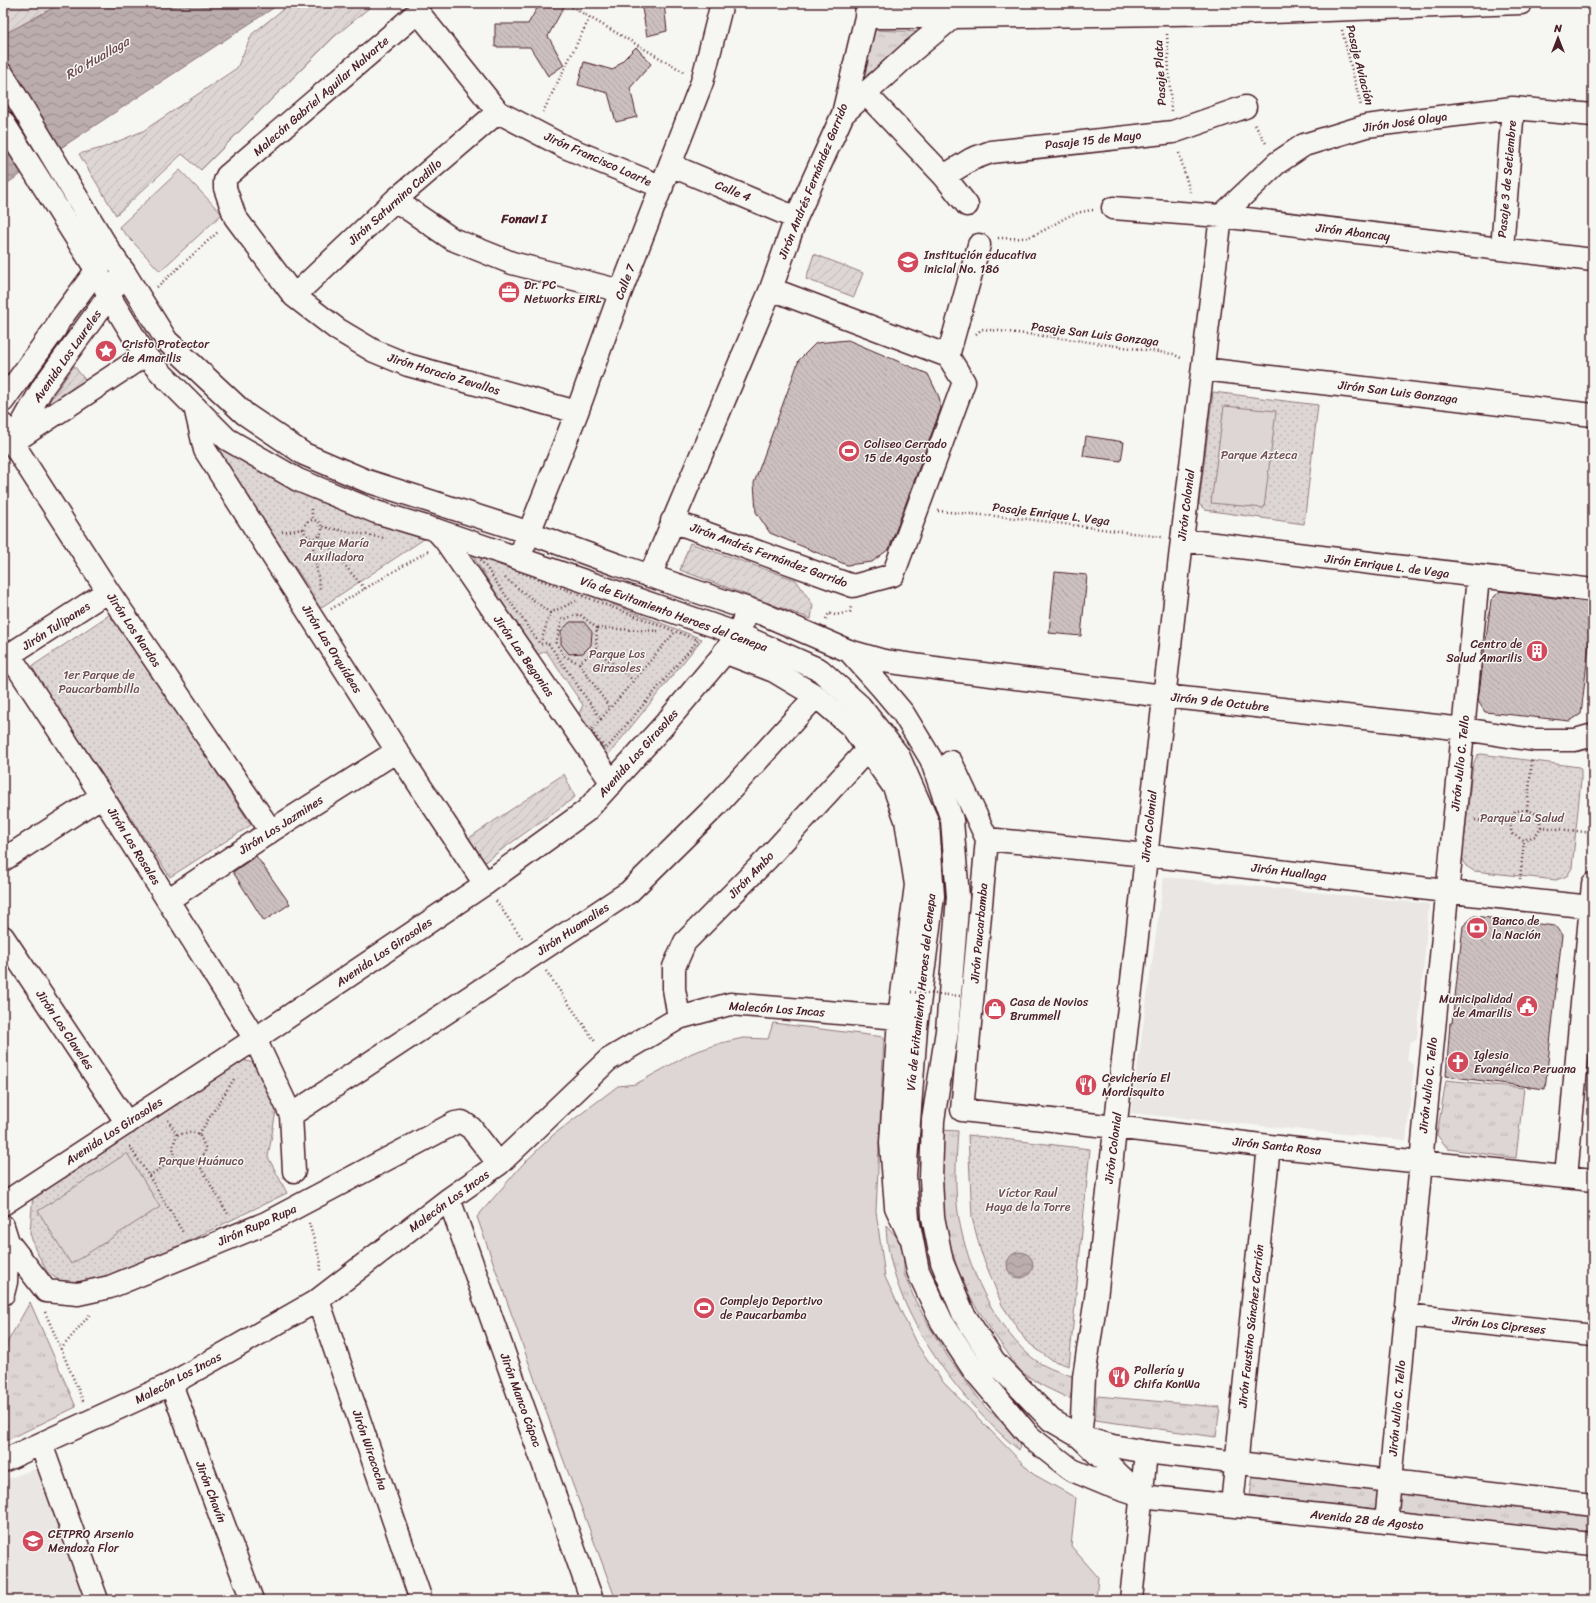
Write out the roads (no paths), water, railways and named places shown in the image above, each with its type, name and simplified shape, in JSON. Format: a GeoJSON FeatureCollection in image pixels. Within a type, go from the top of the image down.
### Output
{"type":"FeatureCollection","features":[{"type":"Feature","properties":{"kind":"street","name":"Calle 7"},"geometry":{"type":"LineString","coordinates":[[519,558],[577,412],[621,291],[702,82],[722,3]]}},
{"type":"Feature","properties":{"kind":"street"},"geometry":{"type":"LineString","coordinates":[[867,10],[953,17],[1166,14],[1521,3]]}},
{"type":"Feature","properties":{"kind":"street","name":"Jirón Andrés Fernández Garrido"},"geometry":{"type":"LineString","coordinates":[[650,576],[770,288],[796,218],[843,114],[867,10]]}},
{"type":"Feature","properties":{"kind":"street","name":"Jirón Francisco Loarte"},"geometry":{"type":"LineString","coordinates":[[418,12],[498,112],[565,147],[662,186]]}},
{"type":"Feature","properties":{"kind":"street","name":"Malecón Gabriel Aguilar Nalvarte"},"geometry":{"type":"LineString","coordinates":[[225,181],[227,176],[418,12]]}},
{"type":"Feature","properties":{"kind":"street"},"geometry":{"type":"LineString","coordinates":[[843,114],[911,52],[953,17]]}},
{"type":"Feature","properties":{"kind":"street"},"geometry":{"type":"LineString","coordinates":[[3,74],[110,252],[167,341],[245,414],[304,454],[367,481],[530,533],[748,609],[849,651],[903,713],[931,759],[952,820],[958,897],[947,1031],[933,1120],[931,1178],[932,1217],[942,1262],[963,1313],[994,1361],[1051,1420],[1080,1437],[1141,1496]]}},
{"type":"Feature","properties":{"kind":"street"},"geometry":{"type":"LineString","coordinates":[[866,94],[944,176],[967,205]]}},
{"type":"Feature","properties":{"kind":"street","name":"Pasaje 15 de Mayo"},"geometry":{"type":"LineString","coordinates":[[944,176],[972,159],[991,152],[1173,132],[1245,107]]}},
{"type":"Feature","properties":{"kind":"street","name":"Jirón José Olaya"},"geometry":{"type":"LineString","coordinates":[[1221,216],[1277,163],[1304,145],[1366,126],[1513,108],[1593,115]]}},
{"type":"Feature","properties":{"kind":"street","name":"Pasaje 3 de Setiembre"},"geometry":{"type":"LineString","coordinates":[[1502,249],[1513,108]]}},
{"type":"Feature","properties":{"kind":"street","name":"Jirón Saturnino Cadillo"},"geometry":{"type":"LineString","coordinates":[[294,296],[396,200],[498,112]]}},
{"type":"Feature","properties":{"kind":"street","name":"Vía de Evitamiento Heroes del Cenepa"},"geometry":{"type":"LineString","coordinates":[[3,122],[96,271],[109,296],[145,355],[227,439],[298,480],[376,512],[440,535],[519,558],[738,634],[820,670],[860,706],[898,755],[928,823],[932,896],[916,1028],[905,1175],[908,1219],[918,1270],[942,1322],[973,1369],[1030,1437],[1072,1470],[1108,1485],[1141,1496]]}},
{"type":"Feature","properties":{"kind":"street","name":"Calle 4"},"geometry":{"type":"LineString","coordinates":[[670,165],[796,218]]}},
{"type":"Feature","properties":{"kind":"street","name":"Jirón Horacio Zevallos"},"geometry":{"type":"LineString","coordinates":[[225,181],[225,188],[235,216],[294,296],[337,329],[374,351],[408,365],[577,412]]}},
{"type":"Feature","properties":{"kind":"street"},"geometry":{"type":"LineString","coordinates":[[396,200],[452,239],[512,263],[621,291]]}},
{"type":"Feature","properties":{"kind":"street","name":"Jirón Abancay"},"geometry":{"type":"LineString","coordinates":[[1113,208],[1221,216],[1593,260]]}},
{"type":"Feature","properties":{"kind":"street","name":"Jirón Colonial"},"geometry":{"type":"LineString","coordinates":[[1080,1437],[1084,1377],[1096,1298],[1182,540],[1221,216]]}},
{"type":"Feature","properties":{"kind":"street"},"geometry":{"type":"LineString","coordinates":[[770,288],[948,356],[987,241]]}},
{"type":"Feature","properties":{"kind":"street"},"geometry":{"type":"LineString","coordinates":[[3,401],[110,252]]}},
{"type":"Feature","properties":{"kind":"street","name":"Avenida Los Laureles"},"geometry":{"type":"LineString","coordinates":[[6,438],[109,296],[124,272]]}},
{"type":"Feature","properties":{"kind":"street","name":"Avenida Los Laureles"},"geometry":{"type":"LineString","coordinates":[[6,438],[145,355]]}},
{"type":"Feature","properties":{"kind":"street","name":"Jirón Andrés Fernández Garrido"},"geometry":{"type":"LineString","coordinates":[[672,521],[853,586],[893,575],[964,382],[948,356]]}},
{"type":"Feature","properties":{"kind":"street","name":"Jirón San Luis Gonzaga"},"geometry":{"type":"LineString","coordinates":[[1203,369],[1593,415]]}},
{"type":"Feature","properties":{"kind":"street","name":"Jirón Las Orquídeas"},"geometry":{"type":"LineString","coordinates":[[195,407],[205,450],[396,751],[485,884]]}},
{"type":"Feature","properties":{"kind":"street","name":"Jirón Los Nardos"},"geometry":{"type":"LineString","coordinates":[[6,438],[271,831]]}},
{"type":"Feature","properties":{"kind":"street","name":"Jirón Las Begonias"},"geometry":{"type":"LineString","coordinates":[[440,535],[612,783]]}},
{"type":"Feature","properties":{"kind":"street","name":"Jirón Enrique L. de Vega"},"geometry":{"type":"LineString","coordinates":[[1182,540],[1593,590]]}},
{"type":"Feature","properties":{"kind":"street","name":"Jirón Julio C. Tello"},"geometry":{"type":"LineString","coordinates":[[1386,1522],[1446,891],[1464,729],[1478,577]]}},
{"type":"Feature","properties":{"kind":"street","name":"Jirón Tulipanes"},"geometry":{"type":"LineString","coordinates":[[6,657],[108,591]]}},
{"type":"Feature","properties":{"kind":"street","name":"Avenida Los Girasoles"},"geometry":{"type":"LineString","coordinates":[[3,1204],[256,1039],[485,884],[586,811],[664,725],[724,652],[738,634],[748,609]]}},
{"type":"Feature","properties":{"kind":"street","name":"Jirón 9 de Octubre"},"geometry":{"type":"LineString","coordinates":[[849,651],[884,661],[1164,696],[1464,729],[1534,740],[1575,740],[1593,735]]}},
{"type":"Feature","properties":{"kind":"street"},"geometry":{"type":"LineString","coordinates":[[724,652],[774,671],[816,696],[852,727],[894,787],[906,820],[916,885],[899,1018],[891,1143],[896,1207],[913,1242]]}},
{"type":"Feature","properties":{"kind":"street","name":"Jirón Los Rosales"},"geometry":{"type":"LineString","coordinates":[[6,657],[102,796],[256,1039],[291,1115]]}},
{"type":"Feature","properties":{"kind":"street","name":"Jirón Huamalies"},"geometry":{"type":"LineString","coordinates":[[291,1115],[629,892],[716,806],[816,696]]}},
{"type":"Feature","properties":{"kind":"street","name":"Jirón Ambo"},"geometry":{"type":"LineString","coordinates":[[679,1018],[674,989],[674,967],[685,942],[766,860],[868,749]]}},
{"type":"Feature","properties":{"kind":"street","name":"Jirón Los Jazmines"},"geometry":{"type":"LineString","coordinates":[[168,900],[271,831],[396,751]]}},
{"type":"Feature","properties":{"kind":"street","name":"Jirón Paucarbamba"},"geometry":{"type":"LineString","coordinates":[[952,762],[987,839],[962,1110]]}},
{"type":"Feature","properties":{"kind":"street"},"geometry":{"type":"LineString","coordinates":[[3,860],[102,796]]}},
{"type":"Feature","properties":{"kind":"street","name":"Jirón Huallaga"},"geometry":{"type":"LineString","coordinates":[[987,839],[1146,855],[1591,907]]}},
{"type":"Feature","properties":{"kind":"street"},"geometry":{"type":"LineString","coordinates":[[1566,1177],[1593,884]]}},
{"type":"Feature","properties":{"kind":"street","name":"Jirón Los Claveles"},"geometry":{"type":"LineString","coordinates":[[3,937],[127,1123]]}},
{"type":"Feature","properties":{"kind":"street","name":"Malecón Los Incas"},"geometry":{"type":"LineString","coordinates":[[3,1461],[171,1384],[318,1300],[449,1199],[499,1164],[608,1060],[679,1018],[730,1004],[899,1018]]}},
{"type":"Feature","properties":{"kind":"street","name":"Jirón Santa Rosa"},"geometry":{"type":"LineString","coordinates":[[962,1110],[1269,1146],[1593,1180]]}},
{"type":"Feature","properties":{"kind":"street"},"geometry":{"type":"LineString","coordinates":[[291,1115],[294,1171]]}},
{"type":"Feature","properties":{"kind":"street","name":"Jirón Rupa Rupa"},"geometry":{"type":"LineString","coordinates":[[5,1234],[46,1291],[78,1294],[110,1287],[266,1223],[455,1122],[462,1122],[471,1128],[499,1164]]}},
{"type":"Feature","properties":{"kind":"street","name":"Jirón Faustino Sánchez Carrión"},"geometry":{"type":"LineString","coordinates":[[1232,1505],[1269,1146]]}},
{"type":"Feature","properties":{"kind":"street","name":"Jirón Manco Cápac"},"geometry":{"type":"LineString","coordinates":[[449,1199],[592,1600]]}},
{"type":"Feature","properties":{"kind":"street"},"geometry":{"type":"LineString","coordinates":[[3,1294],[6,1282],[5,1234]]}},
{"type":"Feature","properties":{"kind":"street","name":"Jirón Wiracocha"},"geometry":{"type":"LineString","coordinates":[[318,1300],[421,1600]]}},
{"type":"Feature","properties":{"kind":"street","name":"Jirón Los Cipreses"},"geometry":{"type":"LineString","coordinates":[[1405,1315],[1593,1335]]}},
{"type":"Feature","properties":{"kind":"street","name":"Jirón Chavín"},"geometry":{"type":"LineString","coordinates":[[171,1384],[252,1600]]}},
{"type":"Feature","properties":{"kind":"street"},"geometry":{"type":"LineString","coordinates":[[1080,1437],[1113,1446],[1146,1452],[1177,1454],[1236,1463],[1593,1505]]}},
{"type":"Feature","properties":{"kind":"street"},"geometry":{"type":"LineString","coordinates":[[41,1444],[97,1600]]}},
{"type":"Feature","properties":{"kind":"street"},"geometry":{"type":"LineString","coordinates":[[1131,1600],[1146,1452]]}},
{"type":"Feature","properties":{"kind":"street","name":"Avenida 28 de Agosto"},"geometry":{"type":"LineString","coordinates":[[1141,1496],[1593,1544]]}},
{"type":"Feature","properties":{"kind":"water","name":"Río Huallaga"},"geometry":{"type":"Polygon","coordinates":[[[62,3],[281,3],[3,186],[3,35],[62,3]]]}},
{"type":"Feature","properties":{"kind":"water"},"geometry":{"type":"Polygon","coordinates":[[[1020,1252],[1029,1256],[1033,1265],[1029,1274],[1020,1278],[1011,1274],[1007,1265],[1011,1256],[1020,1252]]]}},
{"type":"Feature","properties":{"kind":"place","name":"Institución educativa inicial No. 186"},"geometry":{"type":"Point","coordinates":[908,262]}},
{"type":"Feature","properties":{"kind":"place","name":"Dr. PC Networks EIRL"},"geometry":{"type":"Point","coordinates":[509,292]}},
{"type":"Feature","properties":{"kind":"place","name":"Cristo Protector de Amarilis"},"geometry":{"type":"Point","coordinates":[106,351]}},
{"type":"Feature","properties":{"kind":"place","name":"Coliseo Cerrado 15 de Agosto"},"geometry":{"type":"Point","coordinates":[849,451]}},
{"type":"Feature","properties":{"kind":"place","name":"Centro de Salud Amarilis"},"geometry":{"type":"Point","coordinates":[1537,651]}},
{"type":"Feature","properties":{"kind":"place","name":"Banco de la Nación"},"geometry":{"type":"Point","coordinates":[1477,928]}},
{"type":"Feature","properties":{"kind":"place","name":"Municipalidad de Amarilis"},"geometry":{"type":"Point","coordinates":[1527,1006]}},
{"type":"Feature","properties":{"kind":"place","name":"Casa de Novios Brummell"},"geometry":{"type":"Point","coordinates":[995,1009]}},
{"type":"Feature","properties":{"kind":"place","name":"Iglesia Evangélica Peruana"},"geometry":{"type":"Point","coordinates":[1458,1062]}},
{"type":"Feature","properties":{"kind":"place","name":"Cevichería El Mordisquito"},"geometry":{"type":"Point","coordinates":[1086,1085]}},
{"type":"Feature","properties":{"kind":"place","name":"Complejo Deportivo de Paucarbamba"},"geometry":{"type":"Point","coordinates":[704,1308]}},
{"type":"Feature","properties":{"kind":"place","name":"Pollería y Chifa KonWa"},"geometry":{"type":"Point","coordinates":[1119,1377]}},
{"type":"Feature","properties":{"kind":"place","name":"CETPRO Arsenio Mendoza Flor"},"geometry":{"type":"Point","coordinates":[33,1541]}},
{"type":"Feature","properties":{"kind":"district","name":"Fonavi I"},"geometry":{"type":"Point","coordinates":[524,218]}},
{"type":"Feature","properties":{"kind":"park label","name":"Parque Azteca"},"geometry":{"type":"Point","coordinates":[1259,455]}},
{"type":"Feature","properties":{"kind":"park label","name":"Parque María Auxiliadora"},"geometry":{"type":"Point","coordinates":[334,550]}},
{"type":"Feature","properties":{"kind":"park label","name":"Parque Los Girasoles"},"geometry":{"type":"Point","coordinates":[617,661]}},
{"type":"Feature","properties":{"kind":"park label","name":"1er Parque de Paucarbambilla"},"geometry":{"type":"Point","coordinates":[99,682]}},
{"type":"Feature","properties":{"kind":"park label","name":"Parque La Salud"},"geometry":{"type":"Point","coordinates":[1522,818]}},
{"type":"Feature","properties":{"kind":"park label","name":"Parque Huánuco"},"geometry":{"type":"Point","coordinates":[201,1161]}},
{"type":"Feature","properties":{"kind":"park label","name":"Víctor Raul Haya de la Torre"},"geometry":{"type":"Point","coordinates":[1028,1200]}}]}
